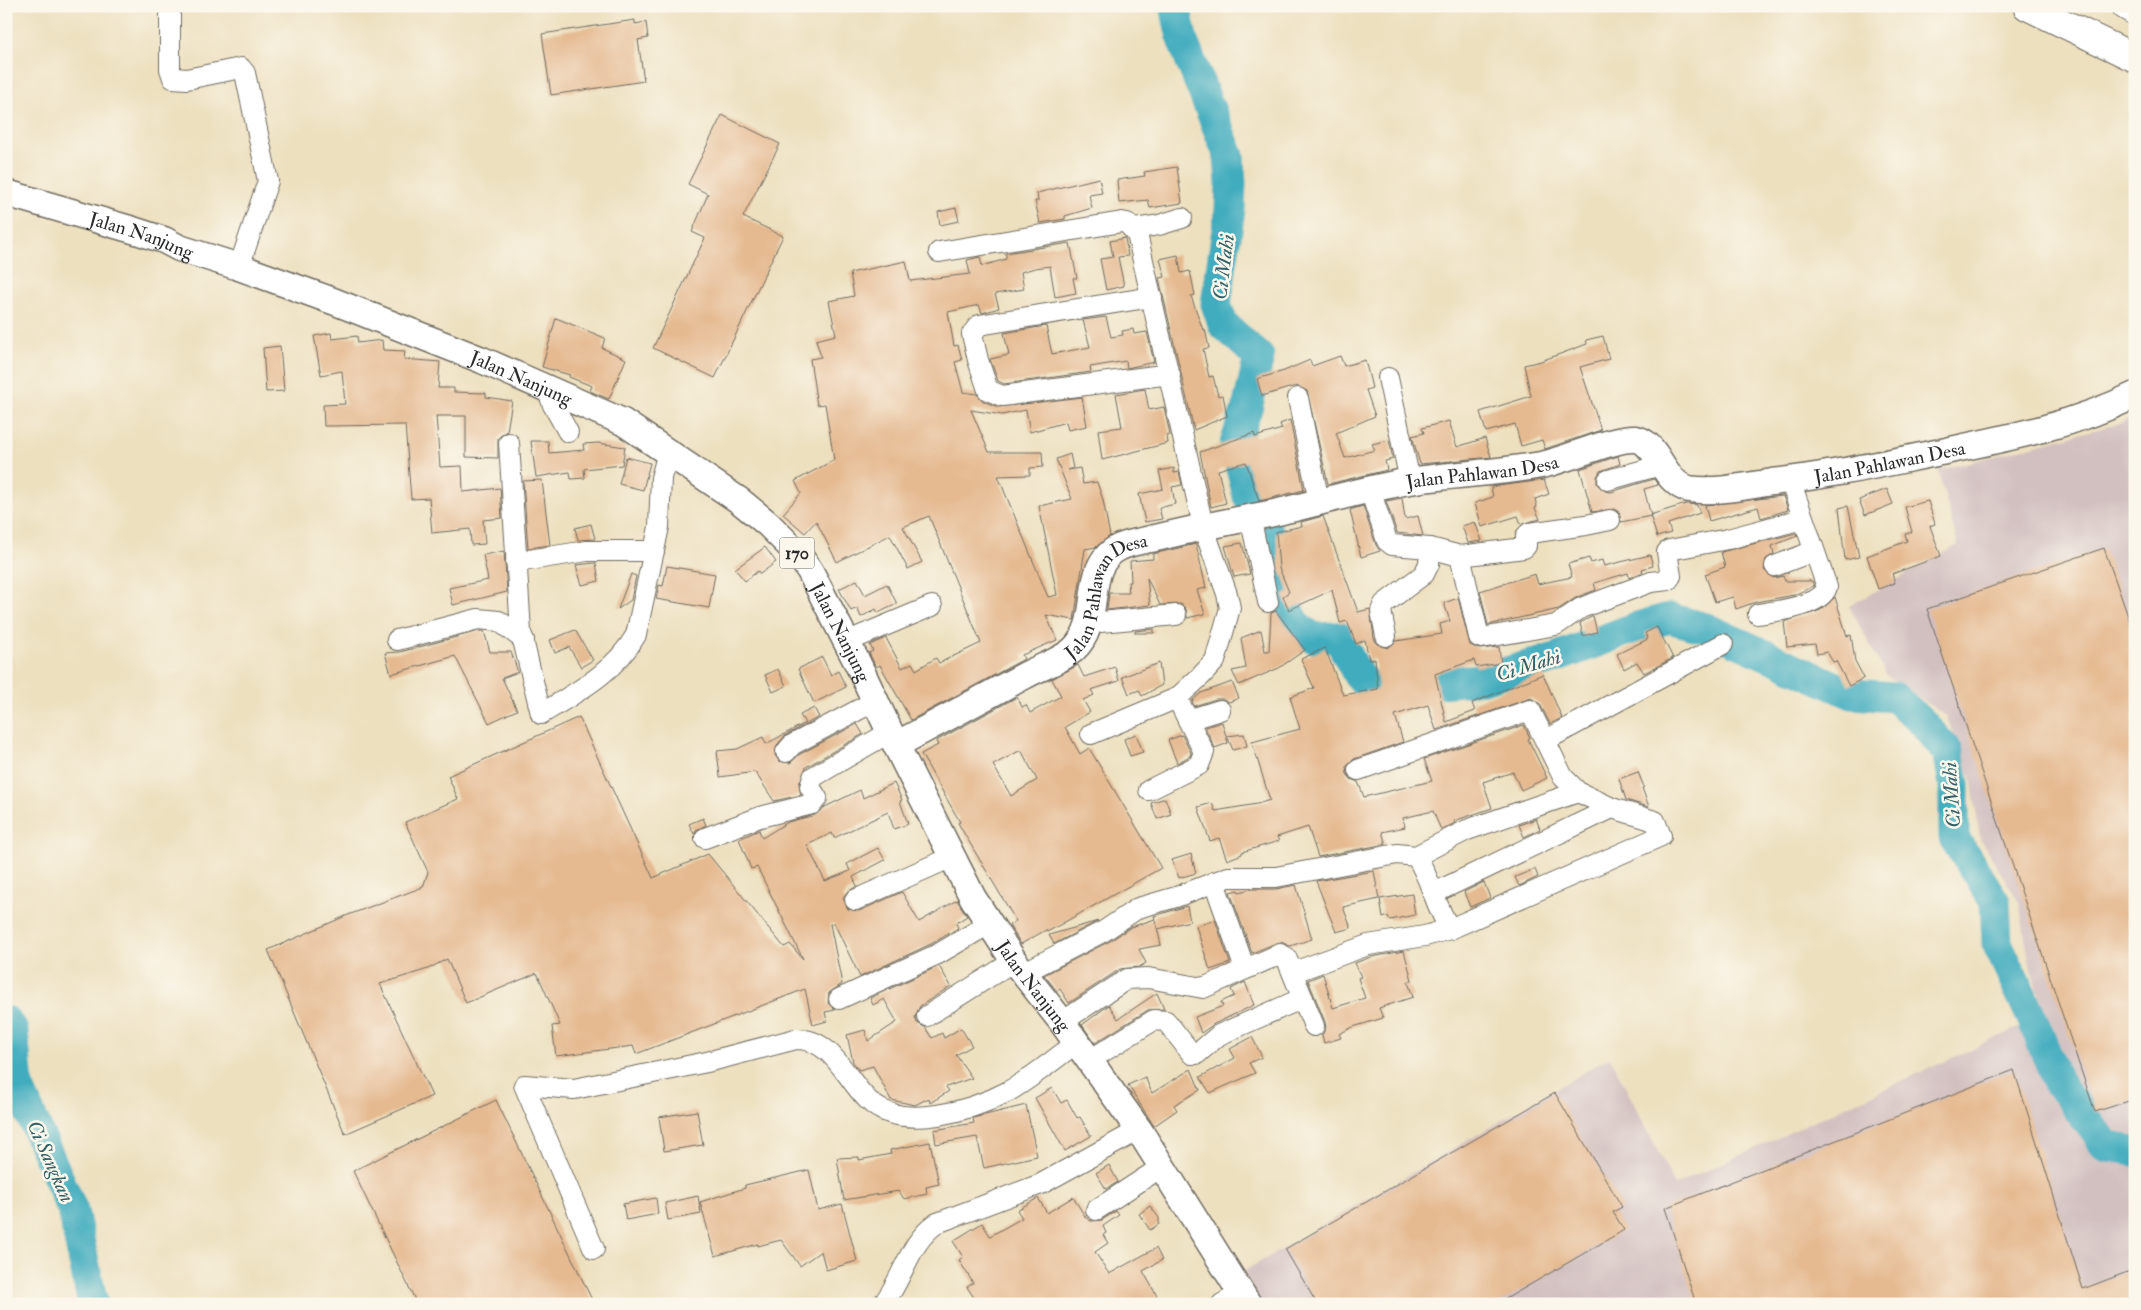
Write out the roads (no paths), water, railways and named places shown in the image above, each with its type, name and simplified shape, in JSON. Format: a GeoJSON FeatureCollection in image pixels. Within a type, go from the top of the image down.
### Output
{"type":"FeatureCollection","features":[{"type":"Feature","properties":{"kind":"highway"},"geometry":{"type":"LineString","coordinates":[[2027,6],[2135,58]]}},
{"type":"Feature","properties":{"kind":"highway"},"geometry":{"type":"LineString","coordinates":[[2126,6],[2135,10]]}},
{"type":"Feature","properties":{"kind":"main road","name":"Jalan Nanjung"},"geometry":{"type":"LineString","coordinates":[[6,193],[164,240],[179,248],[239,267],[482,360],[623,422],[740,501],[768,524],[798,554],[810,572],[963,880],[989,924],[1018,967],[1076,1041],[1163,1166],[1237,1300]]}},
{"type":"Feature","properties":{"kind":"main road","name":"Jalan Pahlawan Desa"},"geometry":{"type":"LineString","coordinates":[[893,739],[1061,659],[1080,642],[1090,623],[1094,605],[1095,577],[1112,552],[1127,545],[1203,526],[1410,482],[1542,465],[1610,444],[1635,439],[1648,446],[1673,481],[1690,489],[1715,489],[1790,480],[1972,446],[2044,429],[2097,413],[2135,396]]}},
{"type":"Feature","properties":{"kind":"street"},"geometry":{"type":"LineString","coordinates":[[170,6],[170,69],[173,78],[187,79],[240,68],[245,73],[268,181],[239,267]]}},
{"type":"Feature","properties":{"kind":"street"},"geometry":{"type":"LineString","coordinates":[[1134,229],[1159,225],[1182,218]]}},
{"type":"Feature","properties":{"kind":"street"},"geometry":{"type":"LineString","coordinates":[[939,252],[1122,222],[1127,223],[1137,234],[1203,526],[1227,594],[1230,608],[1215,661],[1176,698],[1091,734]]}},
{"type":"Feature","properties":{"kind":"street"},"geometry":{"type":"LineString","coordinates":[[1152,298],[979,325],[972,334],[978,360],[988,390],[1002,396],[1170,374]]}},
{"type":"Feature","properties":{"kind":"street"},"geometry":{"type":"LineString","coordinates":[[1388,378],[1410,482]]}},
{"type":"Feature","properties":{"kind":"street"},"geometry":{"type":"LineString","coordinates":[[546,389],[552,405],[568,432]]}},
{"type":"Feature","properties":{"kind":"street"},"geometry":{"type":"LineString","coordinates":[[1298,398],[1319,502]]}},
{"type":"Feature","properties":{"kind":"street"},"geometry":{"type":"LineString","coordinates":[[509,443],[516,562],[524,640],[541,714],[606,672],[630,645],[636,635],[659,527],[661,478],[668,452]]}},
{"type":"Feature","properties":{"kind":"street"},"geometry":{"type":"LineString","coordinates":[[1608,480],[1661,465]]}},
{"type":"Feature","properties":{"kind":"street"},"geometry":{"type":"LineString","coordinates":[[1758,614],[1808,604],[1824,594],[1827,587],[1790,480]]}},
{"type":"Feature","properties":{"kind":"street"},"geometry":{"type":"LineString","coordinates":[[1370,490],[1388,543],[1430,548],[1460,556],[1524,548],[1526,546],[1526,536],[1529,533],[1586,526],[1610,520]]}},
{"type":"Feature","properties":{"kind":"street"},"geometry":{"type":"LineString","coordinates":[[1258,515],[1268,602]]}},
{"type":"Feature","properties":{"kind":"street"},"geometry":{"type":"LineString","coordinates":[[1460,556],[1479,637],[1482,638],[1556,625],[1581,608],[1651,582],[1668,580],[1671,576],[1667,552],[1670,550],[1728,539],[1802,519]]}},
{"type":"Feature","properties":{"kind":"street"},"geometry":{"type":"LineString","coordinates":[[1386,636],[1382,611],[1384,604],[1424,574],[1429,564],[1430,548]]}},
{"type":"Feature","properties":{"kind":"street"},"geometry":{"type":"LineString","coordinates":[[516,562],[587,551],[654,551]]}},
{"type":"Feature","properties":{"kind":"street"},"geometry":{"type":"LineString","coordinates":[[1775,566],[1814,551]]}},
{"type":"Feature","properties":{"kind":"street"},"geometry":{"type":"LineString","coordinates":[[846,642],[932,606]]}},
{"type":"Feature","properties":{"kind":"street"},"geometry":{"type":"LineString","coordinates":[[1090,623],[1176,615]]}},
{"type":"Feature","properties":{"kind":"street"},"geometry":{"type":"LineString","coordinates":[[397,640],[478,619],[499,621],[524,640]]}},
{"type":"Feature","properties":{"kind":"street"},"geometry":{"type":"LineString","coordinates":[[1546,740],[1723,644]]}},
{"type":"Feature","properties":{"kind":"street"},"geometry":{"type":"LineString","coordinates":[[1149,790],[1199,765],[1204,758],[1204,752],[1176,698]]}},
{"type":"Feature","properties":{"kind":"street"},"geometry":{"type":"LineString","coordinates":[[786,752],[792,745],[875,700]]}},
{"type":"Feature","properties":{"kind":"street"},"geometry":{"type":"LineString","coordinates":[[1188,720],[1220,710]]}},
{"type":"Feature","properties":{"kind":"street"},"geometry":{"type":"LineString","coordinates":[[1294,972],[1368,945],[1450,930],[1661,836],[1656,822],[1612,808],[1578,792],[1563,777],[1534,714],[1530,710],[1525,710],[1358,770]]}},
{"type":"Feature","properties":{"kind":"street"},"geometry":{"type":"LineString","coordinates":[[705,838],[760,817],[812,804],[817,798],[810,786],[813,777],[893,739]]}},
{"type":"Feature","properties":{"kind":"street"},"geometry":{"type":"LineString","coordinates":[[927,1016],[1018,967],[1104,931],[1138,908],[1228,877],[1276,877],[1397,854],[1416,856],[1467,830],[1578,792]]}},
{"type":"Feature","properties":{"kind":"street"},"geometry":{"type":"LineString","coordinates":[[1434,893],[1612,808]]}},
{"type":"Feature","properties":{"kind":"street"},"geometry":{"type":"LineString","coordinates":[[1416,856],[1428,876],[1450,930]]}},
{"type":"Feature","properties":{"kind":"street"},"geometry":{"type":"LineString","coordinates":[[855,900],[952,858]]}},
{"type":"Feature","properties":{"kind":"street"},"geometry":{"type":"LineString","coordinates":[[1214,882],[1245,969]]}},
{"type":"Feature","properties":{"kind":"street"},"geometry":{"type":"LineString","coordinates":[[839,999],[938,954],[989,924]]}},
{"type":"Feature","properties":{"kind":"street"},"geometry":{"type":"LineString","coordinates":[[594,1249],[524,1086],[574,1089],[707,1062],[796,1039],[807,1039],[819,1043],[828,1050],[865,1097],[875,1106],[894,1114],[920,1117],[961,1109],[1008,1091],[1050,1064],[1076,1041],[1127,979],[1148,978],[1203,988],[1280,954],[1286,956],[1294,972],[1314,1026]]}},
{"type":"Feature","properties":{"kind":"street"},"geometry":{"type":"LineString","coordinates":[[1076,1041],[1154,1020],[1166,1021],[1192,1054],[1197,1054],[1220,1035],[1303,998]]}},
{"type":"Feature","properties":{"kind":"street"},"geometry":{"type":"LineString","coordinates":[[883,1304],[895,1290],[916,1243],[937,1223],[1041,1184],[1139,1130]]}},
{"type":"Feature","properties":{"kind":"street"},"geometry":{"type":"LineString","coordinates":[[1096,1210],[1163,1166]]}},
{"type":"Feature","properties":{"kind":"waterway","name":"Ci Mahi"},"geometry":{"type":"LineString","coordinates":[[1175,6],[1183,42],[1229,156],[1230,209],[1216,304],[1223,324],[1259,357],[1248,405],[1235,444],[1248,496],[1267,530],[1278,593],[1298,627],[1314,638],[1338,637],[1358,675],[1371,690],[1389,692],[1417,685],[1482,679],[1552,659],[1634,628],[1669,618],[1706,628],[1852,694],[1894,697],[1920,720],[1948,752],[1954,784],[1954,838],[1995,902],[1997,943],[2032,1018],[2057,1081],[2107,1147],[2135,1151]]}},
{"type":"Feature","properties":{"kind":"waterway","name":"Ci Sangkan"},"geometry":{"type":"LineString","coordinates":[[6,1021],[13,1031],[18,1086],[73,1211],[93,1304]]}}]}
